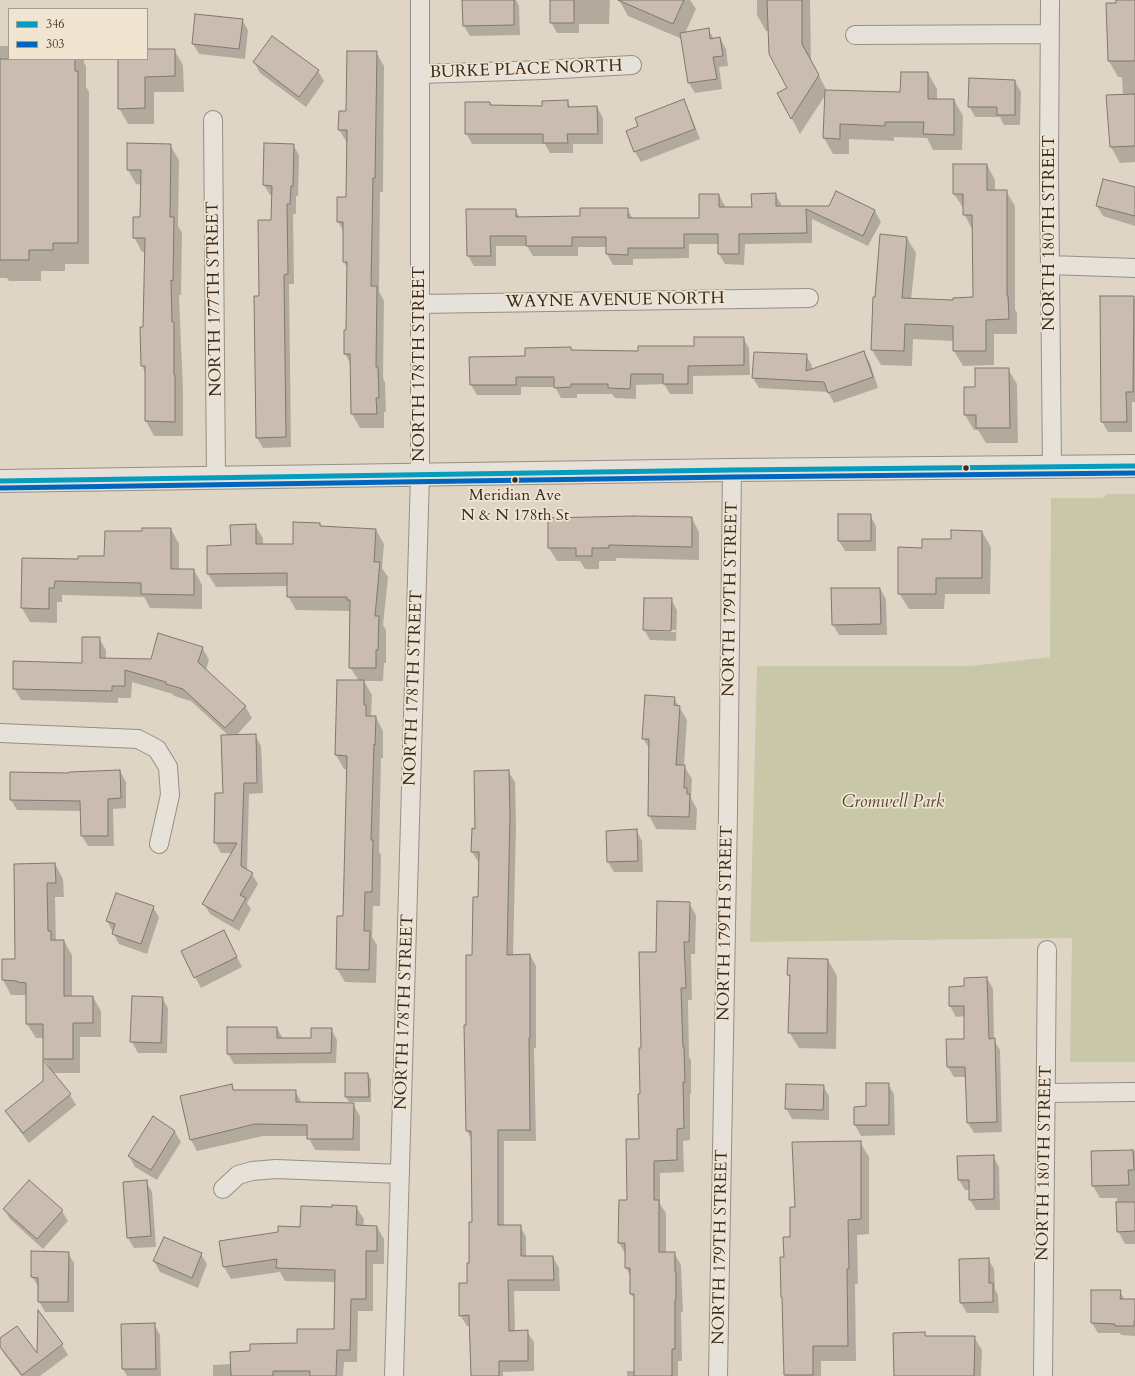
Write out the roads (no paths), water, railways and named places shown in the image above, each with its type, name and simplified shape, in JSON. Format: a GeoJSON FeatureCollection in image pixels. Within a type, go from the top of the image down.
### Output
{"type":"FeatureCollection","features":[{"type":"Feature","properties":{"kind":"street","name":"NORTH 178TH STREET"},"geometry":{"type":"LineString","coordinates":[[394,1376],[420,475],[420,0]]}},
{"type":"Feature","properties":{"kind":"street","name":"NORTH 180TH STREET"},"geometry":{"type":"LineString","coordinates":[[1050,0],[1052,467]]}},
{"type":"Feature","properties":{"kind":"street"},"geometry":{"type":"LineString","coordinates":[[855,35],[1050,34]]}},
{"type":"Feature","properties":{"kind":"street","name":"BURKE PLACE NORTH"},"geometry":{"type":"LineString","coordinates":[[420,74],[543,70],[632,65]]}},
{"type":"Feature","properties":{"kind":"street","name":"NORTH 177TH STREET"},"geometry":{"type":"LineString","coordinates":[[213,120],[216,478]]}},
{"type":"Feature","properties":{"kind":"street"},"geometry":{"type":"LineString","coordinates":[[1050,265],[1135,268]]}},
{"type":"Feature","properties":{"kind":"street","name":"WAYNE AVENUE NORTH"},"geometry":{"type":"LineString","coordinates":[[420,304],[809,298]]}},
{"type":"Feature","properties":{"kind":"street"},"geometry":{"type":"LineString","coordinates":[[0,481],[732,470],[1135,466]]}},
{"type":"Feature","properties":{"kind":"street","name":"NORTH 179TH STREET"},"geometry":{"type":"LineString","coordinates":[[718,1376],[728,813],[732,470]]}},
{"type":"Feature","properties":{"kind":"street"},"geometry":{"type":"LineString","coordinates":[[0,733],[138,739],[157,749],[168,767],[170,795],[159,844]]}},
{"type":"Feature","properties":{"kind":"street","name":"NORTH 180TH STREET"},"geometry":{"type":"LineString","coordinates":[[1043,1376],[1047,950]]}},
{"type":"Feature","properties":{"kind":"street"},"geometry":{"type":"LineString","coordinates":[[1046,1093],[1135,1092]]}},
{"type":"Feature","properties":{"kind":"street"},"geometry":{"type":"LineString","coordinates":[[223,1189],[238,1175],[252,1171],[276,1169],[400,1174]]}},
{"type":"Feature","properties":{"kind":"place","name":"Meridian Ave N & N 178th St"},"geometry":{"type":"Point","coordinates":[515,480]}},
{"type":"Feature","properties":{"kind":"park label","name":"Cromwell Park"},"geometry":{"type":"Point","coordinates":[893,803]}}]}
